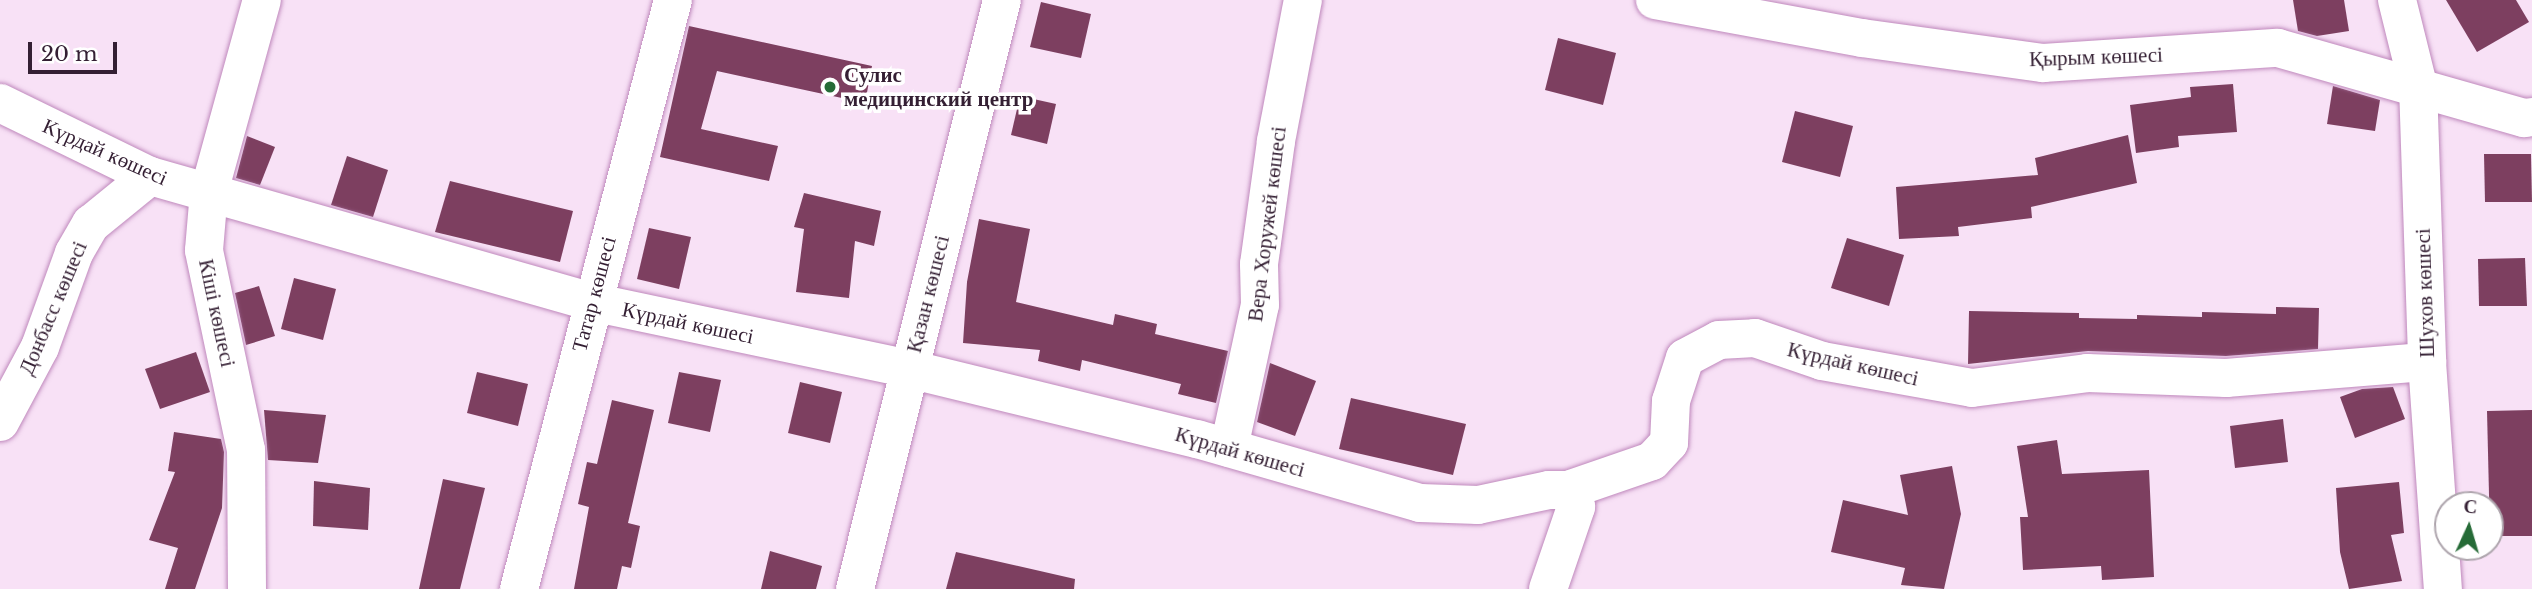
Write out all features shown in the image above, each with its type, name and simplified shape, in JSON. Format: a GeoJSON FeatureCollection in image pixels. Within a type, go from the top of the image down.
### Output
{"type":"FeatureCollection","features":[{"type":"Feature","properties":{"kind":"street","name":"Кіші көшесі"},"geometry":{"type":"LineString","coordinates":[[247,589],[246,450],[204,250],[209,192],[262,0]]}},
{"type":"Feature","properties":{"kind":"street","name":"Татар көшесі"},"geometry":{"type":"LineString","coordinates":[[519,589],[673,0]]}},
{"type":"Feature","properties":{"kind":"street","name":"Қазан көшесі"},"geometry":{"type":"LineString","coordinates":[[855,589],[1002,0]]}},
{"type":"Feature","properties":{"kind":"street","name":"Вера Хоружей көшесі"},"geometry":{"type":"LineString","coordinates":[[1228,448],[1260,305],[1259,264],[1276,141],[1303,0]]}},
{"type":"Feature","properties":{"kind":"street","name":"Қырым көшесі"},"geometry":{"type":"LineString","coordinates":[[1655,0],[1862,38],[2043,63],[2278,48],[2418,85],[2524,118],[2532,117]]}},
{"type":"Feature","properties":{"kind":"street","name":"Шухов көшесі"},"geometry":{"type":"LineString","coordinates":[[2397,0],[2418,85],[2427,362],[2443,589]]}},
{"type":"Feature","properties":{"kind":"street","name":"Күрдай көшесі"},"geometry":{"type":"LineString","coordinates":[[0,103],[150,176],[592,302],[909,369],[1228,448],[1420,503],[1478,505],[1549,490],[1568,491],[1652,460],[1669,443],[1671,401],[1685,358],[1719,340],[1755,338],[1822,361],[1972,388],[2087,373],[2226,378],[2427,362]]}},
{"type":"Feature","properties":{"kind":"street","name":"Донбасс көшесі"},"geometry":{"type":"LineString","coordinates":[[0,422],[40,347],[85,233],[150,176]]}},
{"type":"Feature","properties":{"kind":"street"},"geometry":{"type":"LineString","coordinates":[[1548,589],[1576,507],[1568,491]]}},
{"type":"Feature","properties":{"kind":"building"},"geometry":{"type":"Polygon","coordinates":[[[2293,0],[2344,0],[2349,31],[2317,36],[2298,31],[2293,0]]]}},
{"type":"Feature","properties":{"kind":"building"},"geometry":{"type":"Polygon","coordinates":[[[2446,0],[2516,0],[2529,22],[2477,52],[2446,0]]]}},
{"type":"Feature","properties":{"kind":"building"},"geometry":{"type":"Polygon","coordinates":[[[1041,2],[1091,14],[1081,58],[1030,47],[1041,2]]]}},
{"type":"Feature","properties":{"kind":"building","name":"Сулис медицинский центр"},"geometry":{"type":"Polygon","coordinates":[[[689,26],[872,66],[865,103],[717,71],[701,129],[778,146],[769,181],[660,157],[689,26]]]}},
{"type":"Feature","properties":{"kind":"building"},"geometry":{"type":"Polygon","coordinates":[[[1558,38],[1616,53],[1603,105],[1545,90],[1558,38]]]}},
{"type":"Feature","properties":{"kind":"building"},"geometry":{"type":"Polygon","coordinates":[[[2233,84],[2237,132],[2178,136],[2179,147],[2136,153],[2130,105],[2191,97],[2190,87],[2233,84]]]}},
{"type":"Feature","properties":{"kind":"building"},"geometry":{"type":"Polygon","coordinates":[[[2333,86],[2380,100],[2375,131],[2327,124],[2333,86]]]}},
{"type":"Feature","properties":{"kind":"building"},"geometry":{"type":"Polygon","coordinates":[[[1020,96],[1056,104],[1047,144],[1011,135],[1020,96]]]}},
{"type":"Feature","properties":{"kind":"building"},"geometry":{"type":"Polygon","coordinates":[[[1795,111],[1853,126],[1840,177],[1782,162],[1795,111]]]}},
{"type":"Feature","properties":{"kind":"building"},"geometry":{"type":"Polygon","coordinates":[[[2128,135],[2137,183],[2031,207],[2032,218],[1958,227],[1959,236],[1899,239],[1896,187],[2038,175],[2035,158],[2128,135]]]}},
{"type":"Feature","properties":{"kind":"building"},"geometry":{"type":"Polygon","coordinates":[[[247,136],[275,147],[260,185],[236,178],[247,136]]]}},
{"type":"Feature","properties":{"kind":"building"},"geometry":{"type":"Polygon","coordinates":[[[2484,154],[2531,154],[2532,202],[2485,202],[2484,154]]]}},
{"type":"Feature","properties":{"kind":"building"},"geometry":{"type":"Polygon","coordinates":[[[347,156],[388,170],[373,217],[331,205],[347,156]]]}},
{"type":"Feature","properties":{"kind":"building"},"geometry":{"type":"Polygon","coordinates":[[[450,181],[573,211],[560,262],[435,232],[450,181]]]}},
{"type":"Feature","properties":{"kind":"building"},"geometry":{"type":"Polygon","coordinates":[[[804,193],[881,211],[874,246],[855,241],[849,298],[796,292],[804,229],[794,227],[804,193]]]}},
{"type":"Feature","properties":{"kind":"building"},"geometry":{"type":"Polygon","coordinates":[[[979,219],[1030,229],[1016,302],[1113,325],[1115,314],[1157,324],[1155,334],[1228,351],[1216,403],[1178,394],[1181,384],[1082,360],[1080,371],[1038,361],[1040,350],[963,343],[967,282],[979,219]]]}},
{"type":"Feature","properties":{"kind":"building"},"geometry":{"type":"Polygon","coordinates":[[[649,228],[691,237],[679,289],[637,279],[649,228]]]}},
{"type":"Feature","properties":{"kind":"building"},"geometry":{"type":"Polygon","coordinates":[[[1847,238],[1904,255],[1889,306],[1831,288],[1847,238]]]}},
{"type":"Feature","properties":{"kind":"building"},"geometry":{"type":"Polygon","coordinates":[[[2525,258],[2527,306],[2479,306],[2478,259],[2525,258]]]}},
{"type":"Feature","properties":{"kind":"building"},"geometry":{"type":"Polygon","coordinates":[[[294,278],[336,289],[323,340],[281,329],[294,278]]]}},
{"type":"Feature","properties":{"kind":"building"},"geometry":{"type":"Polygon","coordinates":[[[259,286],[275,336],[246,345],[235,293],[259,286]]]}},
{"type":"Feature","properties":{"kind":"building"},"geometry":{"type":"Polygon","coordinates":[[[2276,307],[2319,308],[2318,349],[2226,356],[2088,351],[1968,364],[1969,311],[2079,313],[2079,318],[2137,319],[2137,315],[2202,317],[2202,312],[2276,314],[2276,307]]]}},
{"type":"Feature","properties":{"kind":"building"},"geometry":{"type":"Polygon","coordinates":[[[196,352],[210,392],[160,409],[145,369],[196,352]]]}},
{"type":"Feature","properties":{"kind":"building"},"geometry":{"type":"Polygon","coordinates":[[[1270,363],[1316,381],[1295,436],[1257,422],[1270,363]]]}},
{"type":"Feature","properties":{"kind":"building"},"geometry":{"type":"Polygon","coordinates":[[[477,372],[528,384],[518,426],[467,413],[477,372]]]}},
{"type":"Feature","properties":{"kind":"building"},"geometry":{"type":"Polygon","coordinates":[[[679,372],[721,380],[710,432],[668,423],[679,372]]]}},
{"type":"Feature","properties":{"kind":"building"},"geometry":{"type":"Polygon","coordinates":[[[800,382],[842,392],[830,443],[788,433],[800,382]]]}},
{"type":"Feature","properties":{"kind":"building"},"geometry":{"type":"Polygon","coordinates":[[[2393,387],[2405,419],[2355,438],[2340,397],[2362,389],[2393,387]]]}},
{"type":"Feature","properties":{"kind":"building"},"geometry":{"type":"Polygon","coordinates":[[[1351,398],[1466,424],[1453,475],[1339,449],[1351,398]]]}},
{"type":"Feature","properties":{"kind":"building"},"geometry":{"type":"Polygon","coordinates":[[[612,400],[654,410],[628,523],[640,526],[631,568],[622,566],[617,589],[574,589],[589,507],[578,504],[587,462],[597,464],[612,400]]]}},
{"type":"Feature","properties":{"kind":"building"},"geometry":{"type":"Polygon","coordinates":[[[264,410],[326,415],[318,463],[268,460],[264,410]]]}},
{"type":"Feature","properties":{"kind":"building"},"geometry":{"type":"Polygon","coordinates":[[[2532,410],[2532,536],[2504,536],[2504,491],[2489,491],[2487,411],[2532,410]]]}},
{"type":"Feature","properties":{"kind":"building"},"geometry":{"type":"Polygon","coordinates":[[[2283,419],[2288,462],[2235,468],[2230,426],[2283,419]]]}},
{"type":"Feature","properties":{"kind":"building"},"geometry":{"type":"Polygon","coordinates":[[[174,432],[221,439],[224,452],[222,508],[195,589],[165,589],[178,548],[149,540],[175,472],[168,471],[174,432]]]}},
{"type":"Feature","properties":{"kind":"building"},"geometry":{"type":"Polygon","coordinates":[[[2057,440],[2062,474],[2149,470],[2154,577],[2102,580],[2101,566],[2023,570],[2020,517],[2028,517],[2017,446],[2057,440]]]}},
{"type":"Feature","properties":{"kind":"building"},"geometry":{"type":"Polygon","coordinates":[[[1952,466],[1961,514],[1944,589],[1901,585],[1905,568],[1831,552],[1843,500],[1908,515],[1900,475],[1952,466]]]}},
{"type":"Feature","properties":{"kind":"building"},"geometry":{"type":"Polygon","coordinates":[[[443,479],[485,488],[460,589],[419,589],[443,479]]]}},
{"type":"Feature","properties":{"kind":"building"},"geometry":{"type":"Polygon","coordinates":[[[314,481],[370,488],[368,530],[313,526],[314,481]]]}},
{"type":"Feature","properties":{"kind":"building"},"geometry":{"type":"Polygon","coordinates":[[[2399,482],[2404,533],[2391,535],[2402,581],[2349,589],[2340,552],[2336,488],[2399,482]]]}},
{"type":"Feature","properties":{"kind":"building"},"geometry":{"type":"Polygon","coordinates":[[[770,551],[822,566],[816,589],[761,589],[770,551]]]}},
{"type":"Feature","properties":{"kind":"building"},"geometry":{"type":"Polygon","coordinates":[[[956,552],[1075,579],[1074,589],[946,589],[956,552]]]}},
{"type":"Feature","properties":{"kind":"place","name":"Сулис медицинский центр"},"geometry":{"type":"Point","coordinates":[830,87]}}]}
